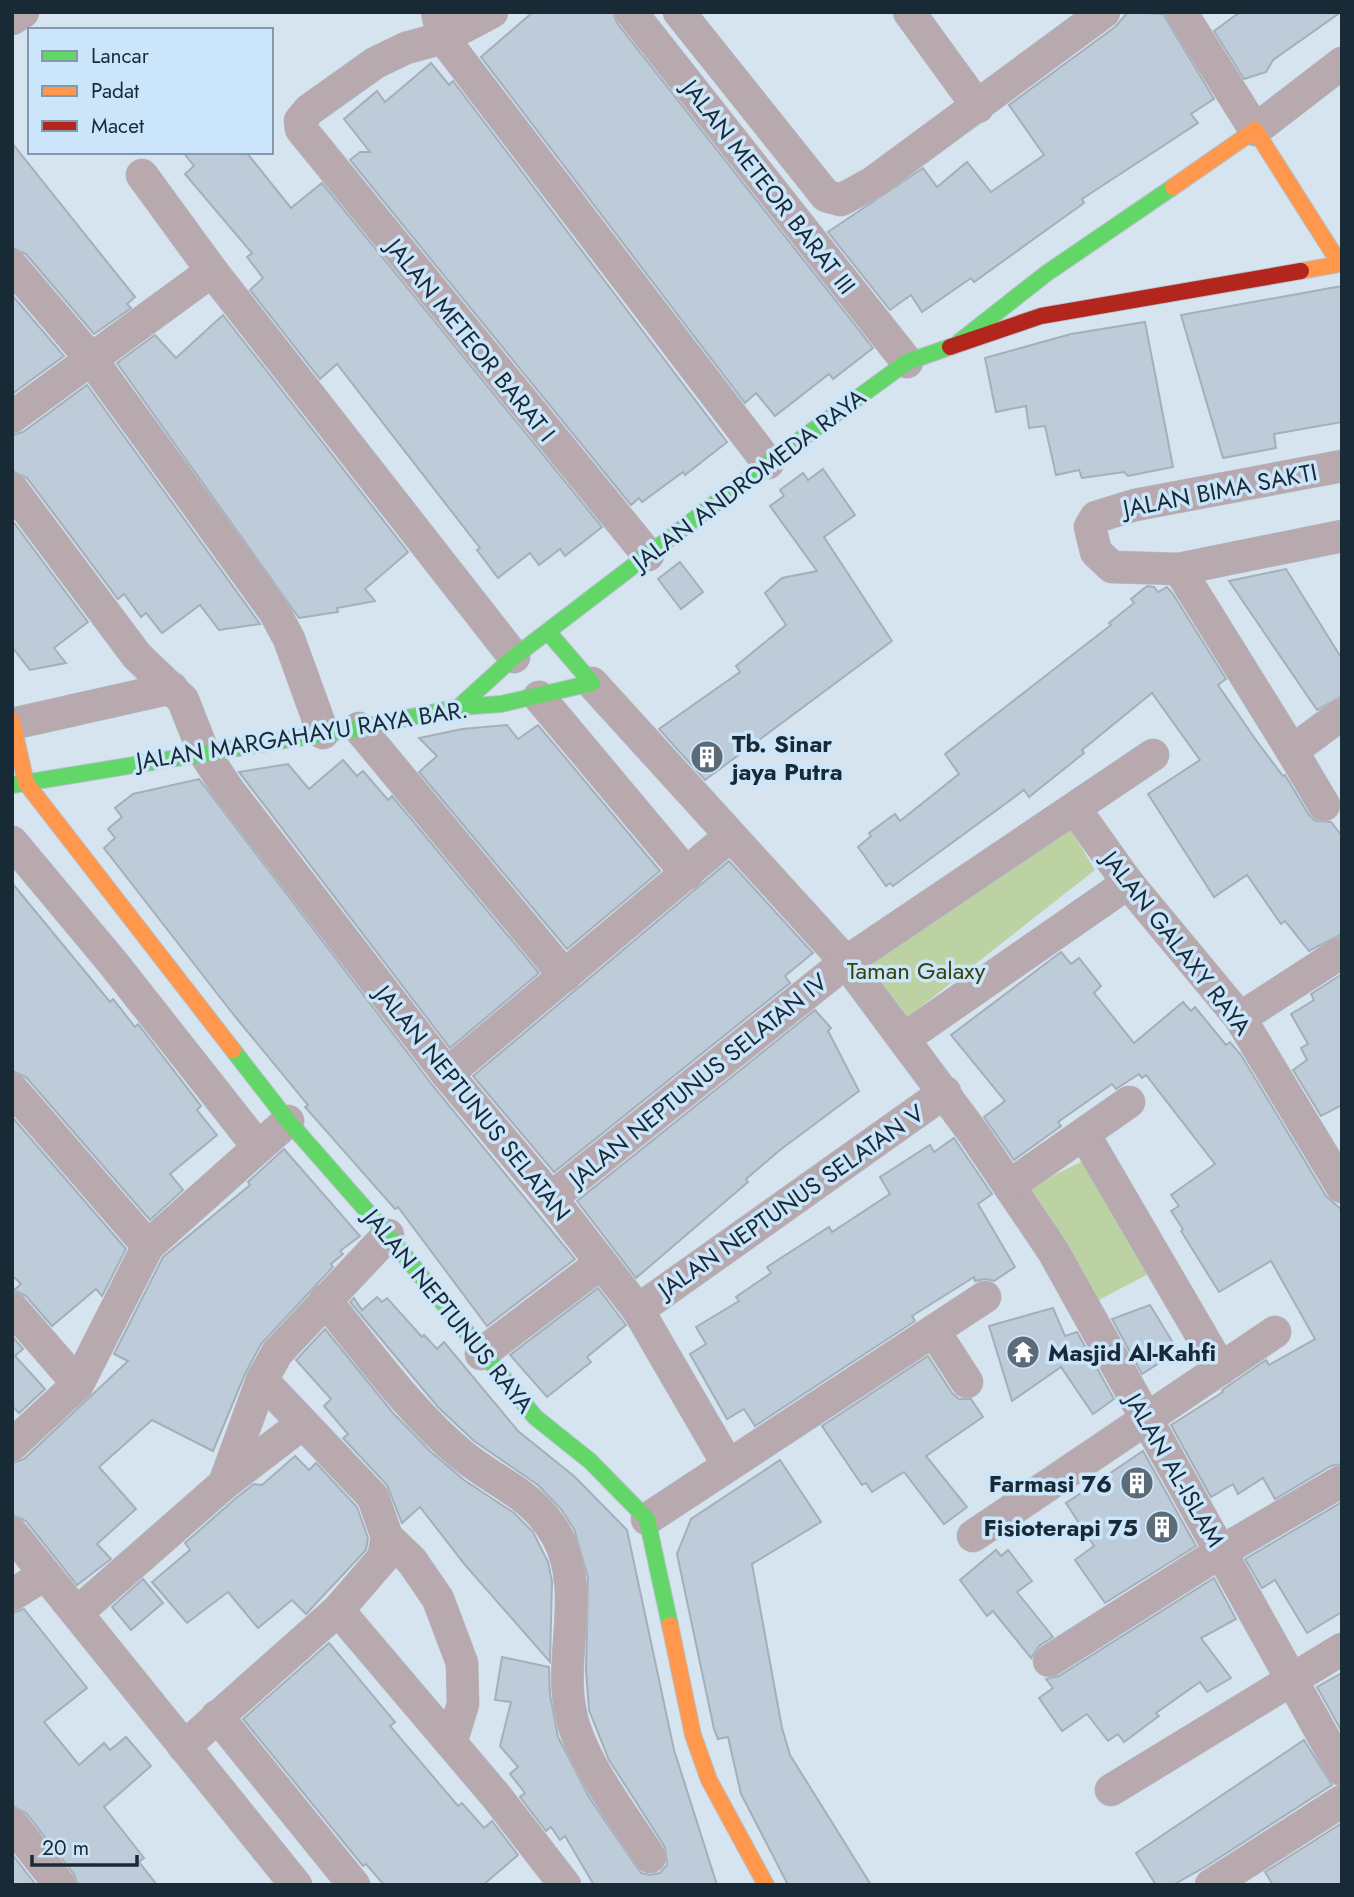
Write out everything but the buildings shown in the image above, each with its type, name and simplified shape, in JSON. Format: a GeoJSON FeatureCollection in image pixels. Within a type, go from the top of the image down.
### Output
{"type":"FeatureCollection","features":[{"type":"Feature","properties":{"kind":"street"},"geometry":{"type":"LineString","coordinates":[[12,19],[23,12]]}},
{"type":"Feature","properties":{"kind":"street"},"geometry":{"type":"LineString","coordinates":[[492,12],[440,25],[753,443]]}},
{"type":"Feature","properties":{"kind":"street","name":"JALAN METEOR BARAT III"},"geometry":{"type":"LineString","coordinates":[[631,12],[906,362]]}},
{"type":"Feature","properties":{"kind":"street"},"geometry":{"type":"LineString","coordinates":[[679,12],[826,196],[841,200],[856,194],[978,107],[1104,12]]}},
{"type":"Feature","properties":{"kind":"street"},"geometry":{"type":"LineString","coordinates":[[909,12],[978,107]]}},
{"type":"Feature","properties":{"kind":"street"},"geometry":{"type":"LineString","coordinates":[[959,342],[1041,316],[1341,265],[1181,12]]}},
{"type":"Feature","properties":{"kind":"street","name":"JALAN METEOR BARAT I"},"geometry":{"type":"LineString","coordinates":[[440,25],[406,48],[375,63],[327,96],[300,121],[301,129],[604,505],[639,544]]}},
{"type":"Feature","properties":{"kind":"street"},"geometry":{"type":"LineString","coordinates":[[959,342],[1047,272],[1255,130],[1342,63]]}},
{"type":"Feature","properties":{"kind":"street"},"geometry":{"type":"LineString","coordinates":[[142,175],[212,271],[453,575],[514,657]]}},
{"type":"Feature","properties":{"kind":"street"},"geometry":{"type":"LineString","coordinates":[[12,266],[92,359],[274,611],[289,639],[323,733]]}},
{"type":"Feature","properties":{"kind":"street"},"geometry":{"type":"LineString","coordinates":[[12,417],[212,271]]}},
{"type":"Feature","properties":{"kind":"street","name":"JALAN ANDROMEDA RAYA"},"geometry":{"type":"LineString","coordinates":[[459,708],[514,657],[548,632],[639,544],[753,443],[906,362],[959,342]]}},
{"type":"Feature","properties":{"kind":"street","name":"JALAN BIMA SAKTI"},"geometry":{"type":"LineString","coordinates":[[1342,466],[1136,505],[1096,517],[1090,527],[1096,552],[1112,567],[1180,569],[1342,536]]}},
{"type":"Feature","properties":{"kind":"street","name":"JALAN NEPTUNUS SELATAN"},"geometry":{"type":"LineString","coordinates":[[12,489],[138,656],[183,700],[203,751],[227,788],[447,1074],[551,1198],[638,1310],[729,1465]]}},
{"type":"Feature","properties":{"kind":"street"},"geometry":{"type":"LineString","coordinates":[[1180,569],[1324,806]]}},
{"type":"Feature","properties":{"kind":"street"},"geometry":{"type":"LineString","coordinates":[[548,632],[592,683]]}},
{"type":"Feature","properties":{"kind":"street","name":"JALAN MARGAHAYU RAYA BAR."},"geometry":{"type":"LineString","coordinates":[[19,784],[459,708],[539,697],[592,683]]}},
{"type":"Feature","properties":{"kind":"street","name":"JALAN AL-ISLAM"},"geometry":{"type":"LineString","coordinates":[[592,683],[729,837],[846,962],[945,1092],[1053,1251],[1342,1770]]}},
{"type":"Feature","properties":{"kind":"street"},"geometry":{"type":"LineString","coordinates":[[19,784],[13,723],[172,688]]}},
{"type":"Feature","properties":{"kind":"street"},"geometry":{"type":"LineString","coordinates":[[539,697],[687,874]]}},
{"type":"Feature","properties":{"kind":"street"},"geometry":{"type":"LineString","coordinates":[[1292,751],[1342,714]]}},
{"type":"Feature","properties":{"kind":"street"},"geometry":{"type":"LineString","coordinates":[[359,727],[565,976]]}},
{"type":"Feature","properties":{"kind":"street"},"geometry":{"type":"LineString","coordinates":[[846,962],[1153,755]]}},
{"type":"Feature","properties":{"kind":"street","name":"JALAN NEPTUNUS RAYA"},"geometry":{"type":"LineString","coordinates":[[19,784],[288,1121],[388,1235],[481,1354],[535,1417],[590,1461],[647,1519]]}},
{"type":"Feature","properties":{"kind":"street","name":"JALAN GALAXY RAYA"},"geometry":{"type":"LineString","coordinates":[[1075,809],[1128,883],[1240,1018],[1342,1187]]}},
{"type":"Feature","properties":{"kind":"street"},"geometry":{"type":"LineString","coordinates":[[447,1074],[729,837]]}},
{"type":"Feature","properties":{"kind":"street"},"geometry":{"type":"LineString","coordinates":[[12,842],[113,962],[258,1147]]}},
{"type":"Feature","properties":{"kind":"street"},"geometry":{"type":"LineString","coordinates":[[905,1038],[1128,883]]}},
{"type":"Feature","properties":{"kind":"street"},"geometry":{"type":"LineString","coordinates":[[1240,1018],[1342,952]]}},
{"type":"Feature","properties":{"kind":"street","name":"JALAN NEPTUNUS SELATAN IV"},"geometry":{"type":"LineString","coordinates":[[551,1198],[846,962]]}},
{"type":"Feature","properties":{"kind":"street"},"geometry":{"type":"LineString","coordinates":[[12,1089],[148,1247]]}},
{"type":"Feature","properties":{"kind":"street","name":"JALAN NEPTUNUS SELATAN V"},"geometry":{"type":"LineString","coordinates":[[638,1310],[945,1092]]}},
{"type":"Feature","properties":{"kind":"street"},"geometry":{"type":"LineString","coordinates":[[1009,1186],[1129,1102]]}},
{"type":"Feature","properties":{"kind":"street"},"geometry":{"type":"LineString","coordinates":[[12,1445],[78,1384],[148,1247],[288,1121]]}},
{"type":"Feature","properties":{"kind":"street"},"geometry":{"type":"LineString","coordinates":[[1084,1134],[1221,1369]]}},
{"type":"Feature","properties":{"kind":"street"},"geometry":{"type":"LineString","coordinates":[[224,1484],[262,1380],[277,1353],[388,1235]]}},
{"type":"Feature","properties":{"kind":"street"},"geometry":{"type":"LineString","coordinates":[[481,1354],[601,1263]]}},
{"type":"Feature","properties":{"kind":"street"},"geometry":{"type":"LineString","coordinates":[[766,1885],[733,1830],[709,1780],[693,1735],[647,1519],[985,1297]]}},
{"type":"Feature","properties":{"kind":"street"},"geometry":{"type":"LineString","coordinates":[[325,1300],[404,1395],[461,1455],[523,1494],[558,1538],[569,1571],[570,1713],[606,1789],[650,1857]]}},
{"type":"Feature","properties":{"kind":"street"},"geometry":{"type":"LineString","coordinates":[[12,1308],[78,1384]]}},
{"type":"Feature","properties":{"kind":"street"},"geometry":{"type":"LineString","coordinates":[[934,1331],[967,1382]]}},
{"type":"Feature","properties":{"kind":"street"},"geometry":{"type":"LineString","coordinates":[[973,1536],[1276,1332]]}},
{"type":"Feature","properties":{"kind":"street"},"geometry":{"type":"LineString","coordinates":[[262,1380],[373,1496],[387,1537],[412,1561],[438,1600],[462,1663],[463,1704],[451,1743]]}},
{"type":"Feature","properties":{"kind":"street"},"geometry":{"type":"LineString","coordinates":[[78,1612],[224,1484],[302,1424]]}},
{"type":"Feature","properties":{"kind":"street"},"geometry":{"type":"LineString","coordinates":[[1049,1661],[1222,1551],[1340,1482]]}},
{"type":"Feature","properties":{"kind":"street"},"geometry":{"type":"LineString","coordinates":[[12,1533],[296,1885]]}},
{"type":"Feature","properties":{"kind":"street"},"geometry":{"type":"LineString","coordinates":[[184,1747],[338,1610],[383,1558],[387,1537]]}},
{"type":"Feature","properties":{"kind":"street"},"geometry":{"type":"LineString","coordinates":[[12,1595],[44,1575]]}},
{"type":"Feature","properties":{"kind":"street"},"geometry":{"type":"LineString","coordinates":[[338,1610],[451,1743],[565,1885]]}},
{"type":"Feature","properties":{"kind":"street"},"geometry":{"type":"LineString","coordinates":[[1111,1790],[1342,1649]]}},
{"type":"Feature","properties":{"kind":"street"},"geometry":{"type":"LineString","coordinates":[[217,1716],[354,1885]]}},
{"type":"Feature","properties":{"kind":"street"},"geometry":{"type":"LineString","coordinates":[[1212,1885],[1342,1801]]}},
{"type":"Feature","properties":{"kind":"street"},"geometry":{"type":"LineString","coordinates":[[12,1824],[60,1885]]}},
{"type":"Feature","properties":{"kind":"green space","name":"Taman Galaxy"},"geometry":{"type":"Polygon","coordinates":[[[1068,825],[1095,870],[904,1020],[869,966],[1068,825]]]}},
{"type":"Feature","properties":{"kind":"green space"},"geometry":{"type":"Polygon","coordinates":[[[1091,1157],[1152,1272],[1097,1301],[1030,1187],[1091,1157]]]}},
{"type":"Feature","properties":{"kind":"traffic: fast"},"geometry":{"type":"LineString","coordinates":[[959,342],[1047,273],[1173,187]]}},
{"type":"Feature","properties":{"kind":"traffic: fast"},"geometry":{"type":"LineString","coordinates":[[459,707],[514,657],[768,463],[907,362],[950,347]]}},
{"type":"Feature","properties":{"kind":"traffic: fast"},"geometry":{"type":"LineString","coordinates":[[12,785],[359,728],[459,707],[501,704],[592,683],[548,632]]}},
{"type":"Feature","properties":{"kind":"traffic: fast"},"geometry":{"type":"LineString","coordinates":[[233,1050],[288,1121],[388,1235],[535,1417],[590,1461],[647,1519],[670,1625]]}},
{"type":"Feature","properties":{"kind":"traffic: slow"},"geometry":{"type":"LineString","coordinates":[[1173,187],[1255,130],[1340,264],[1301,271]]}},
{"type":"Feature","properties":{"kind":"traffic: slow"},"geometry":{"type":"LineString","coordinates":[[12,721],[26,783],[233,1050]]}},
{"type":"Feature","properties":{"kind":"traffic: slow"},"geometry":{"type":"LineString","coordinates":[[670,1625],[693,1735],[709,1780],[766,1885]]}},
{"type":"Feature","properties":{"kind":"traffic: jam"},"geometry":{"type":"LineString","coordinates":[[950,347],[1041,316],[1301,271]]}},
{"type":"Feature","properties":{"kind":"place","name":"Tb. Sinar jaya Putra"},"geometry":{"type":"Point","coordinates":[707,757]}},
{"type":"Feature","properties":{"kind":"place","name":"Masjid Al-Kahfi"},"geometry":{"type":"Point","coordinates":[1023,1352]}},
{"type":"Feature","properties":{"kind":"place","name":"Farmasi 76"},"geometry":{"type":"Point","coordinates":[1137,1483]}},
{"type":"Feature","properties":{"kind":"place","name":"Fisioterapi 75"},"geometry":{"type":"Point","coordinates":[1162,1527]}}]}
